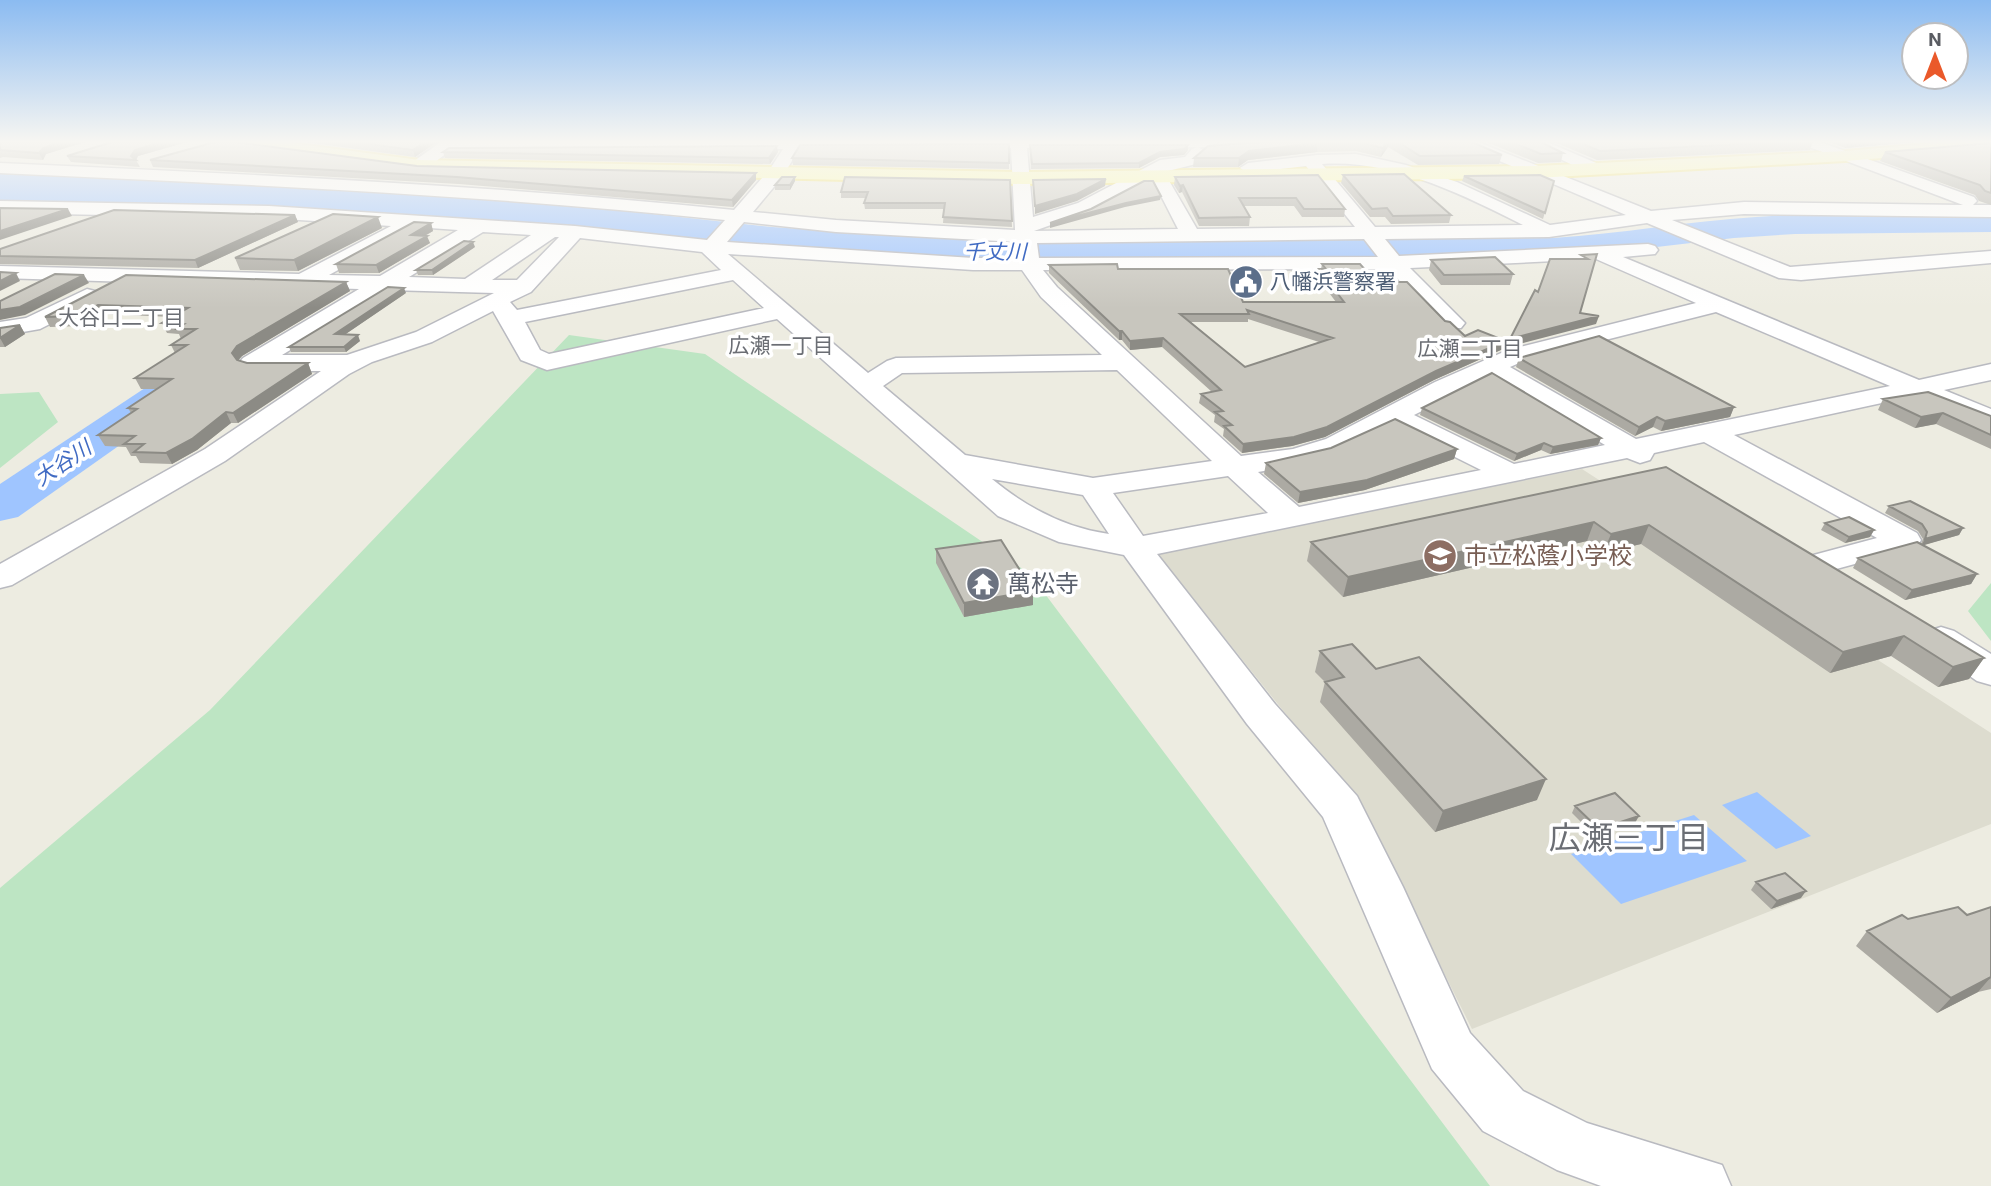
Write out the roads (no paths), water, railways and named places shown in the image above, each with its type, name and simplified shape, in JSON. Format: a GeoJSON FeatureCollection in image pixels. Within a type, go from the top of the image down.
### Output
{"type":"FeatureCollection","features":[{"type":"Feature","properties":{"kind":"street"},"geometry":{"type":"LineString","coordinates":[[448,223],[494,197]]}},
{"type":"Feature","properties":{"kind":"street"},"geometry":{"type":"LineString","coordinates":[[520,197],[585,201],[737,219],[1027,246],[1394,262],[1648,250]]}},
{"type":"Feature","properties":{"kind":"street"},"geometry":{"type":"LineString","coordinates":[[585,201],[588,197]]}},
{"type":"Feature","properties":{"kind":"street"},"geometry":{"type":"LineString","coordinates":[[756,197],[712,251],[1009,509],[1041,525],[1085,538],[1134,546],[1190,538],[1631,449],[1991,372]]}},
{"type":"Feature","properties":{"kind":"street"},"geometry":{"type":"LineString","coordinates":[[1024,197],[1027,246],[1033,272],[1049,292],[1292,517]]}},
{"type":"Feature","properties":{"kind":"street"},"geometry":{"type":"LineString","coordinates":[[1027,246],[1084,207],[1105,197]]}},
{"type":"Feature","properties":{"kind":"street"},"geometry":{"type":"LineString","coordinates":[[1165,197],[1191,236]]}},
{"type":"Feature","properties":{"kind":"street"},"geometry":{"type":"LineString","coordinates":[[1340,197],[1394,262],[1454,323]]}},
{"type":"Feature","properties":{"kind":"street"},"geometry":{"type":"LineString","coordinates":[[1478,197],[1549,231]]}},
{"type":"Feature","properties":{"kind":"street"},"geometry":{"type":"LineString","coordinates":[[1553,197],[1649,218]]}},
{"type":"Feature","properties":{"kind":"street"},"geometry":{"type":"LineString","coordinates":[[1598,197],[1787,273]]}},
{"type":"Feature","properties":{"kind":"street"},"geometry":{"type":"LineString","coordinates":[[1955,197],[1991,211]]}},
{"type":"Feature","properties":{"kind":"street"},"geometry":{"type":"LineString","coordinates":[[0,206],[123,208],[448,223],[924,263],[1027,246],[1191,236],[1549,231],[1696,211],[1771,208],[1991,211]]}},
{"type":"Feature","properties":{"kind":"street"},"geometry":{"type":"LineString","coordinates":[[73,227],[123,208]]}},
{"type":"Feature","properties":{"kind":"street"},"geometry":{"type":"LineString","coordinates":[[293,234],[332,216]]}},
{"type":"Feature","properties":{"kind":"street"},"geometry":{"type":"LineString","coordinates":[[304,280],[412,222]]}},
{"type":"Feature","properties":{"kind":"street"},"geometry":{"type":"LineString","coordinates":[[350,363],[252,363],[479,226]]}},
{"type":"Feature","properties":{"kind":"street"},"geometry":{"type":"LineString","coordinates":[[470,285],[550,231]]}},
{"type":"Feature","properties":{"kind":"street"},"geometry":{"type":"LineString","coordinates":[[504,309],[575,232]]}},
{"type":"Feature","properties":{"kind":"street"},"geometry":{"type":"LineString","coordinates":[[1599,254],[1687,290],[1719,293],[1991,419]]}},
{"type":"Feature","properties":{"kind":"street"},"geometry":{"type":"LineString","coordinates":[[1741,278],[1991,257]]}},
{"type":"Feature","properties":{"kind":"street"},"geometry":{"type":"LineString","coordinates":[[200,278],[234,261]]}},
{"type":"Feature","properties":{"kind":"street"},"geometry":{"type":"LineString","coordinates":[[0,272],[523,287]]}},
{"type":"Feature","properties":{"kind":"street"},"geometry":{"type":"LineString","coordinates":[[0,578],[215,455],[350,363],[504,309],[738,273]]}},
{"type":"Feature","properties":{"kind":"street"},"geometry":{"type":"LineString","coordinates":[[22,292],[56,275]]}},
{"type":"Feature","properties":{"kind":"street"},"geometry":{"type":"LineString","coordinates":[[0,329],[32,324],[126,276]]}},
{"type":"Feature","properties":{"kind":"street"},"geometry":{"type":"LineString","coordinates":[[956,462],[1053,482],[1093,487],[1297,457],[1336,445],[1490,366],[1719,293]]}},
{"type":"Feature","properties":{"kind":"street"},"geometry":{"type":"LineString","coordinates":[[504,309],[530,355],[547,362],[782,311]]}},
{"type":"Feature","properties":{"kind":"street"},"geometry":{"type":"LineString","coordinates":[[867,385],[896,366],[1123,362]]}},
{"type":"Feature","properties":{"kind":"street"},"geometry":{"type":"LineString","coordinates":[[1490,366],[1666,471]]}},
{"type":"Feature","properties":{"kind":"street"},"geometry":{"type":"LineString","coordinates":[[1393,415],[1510,473]]}},
{"type":"Feature","properties":{"kind":"street"},"geometry":{"type":"LineString","coordinates":[[1709,433],[1905,540],[1806,557],[1852,585]]}},
{"type":"Feature","properties":{"kind":"street"},"geometry":{"type":"LineString","coordinates":[[1093,487],[1134,546],[1261,714],[1340,808],[1451,1051],[1503,1111],[1578,1149],[1685,1184],[1701,1186]]}},
{"type":"Feature","properties":{"kind":"street"},"geometry":{"type":"LineString","coordinates":[[1911,621],[1991,672]]}},
{"type":"Feature","properties":{"kind":"water","name":"千丈川"},"geometry":{"type":"Polygon","coordinates":[[[0,197],[456,197],[580,206],[772,227],[992,242],[1553,238],[1731,219],[1844,214],[1991,218],[1991,232],[1795,234],[1648,248],[1469,258],[958,260],[651,237],[0,203],[0,197]]]}},
{"type":"Feature","properties":{"kind":"water"},"geometry":{"type":"Polygon","coordinates":[[[1757,792],[1811,836],[1776,849],[1722,805],[1757,792]]]}},
{"type":"Feature","properties":{"kind":"water"},"geometry":{"type":"Polygon","coordinates":[[[1694,815],[1747,861],[1621,904],[1571,854],[1694,815]]]}},
{"type":"Feature","properties":{"kind":"waterway","name":"大谷川"},"geometry":{"type":"LineString","coordinates":[[0,506],[163,395]]}},
{"type":"Feature","properties":{"kind":"place","name":"八幡浜警察署"},"geometry":{"type":"Point","coordinates":[1246,282]}},
{"type":"Feature","properties":{"kind":"place","name":"市立松蔭小学校"},"geometry":{"type":"Point","coordinates":[1440,556]}},
{"type":"Feature","properties":{"kind":"place","name":"萬松寺"},"geometry":{"type":"Point","coordinates":[983,584]}},
{"type":"Feature","properties":{"kind":"district","name":"大谷口二丁目"},"geometry":{"type":"Point","coordinates":[121,318]}},
{"type":"Feature","properties":{"kind":"district","name":"広瀬一丁目"},"geometry":{"type":"Point","coordinates":[781,346]}},
{"type":"Feature","properties":{"kind":"district","name":"広瀬二丁目"},"geometry":{"type":"Point","coordinates":[1470,349]}},
{"type":"Feature","properties":{"kind":"district","name":"広瀬三丁目"},"geometry":{"type":"Point","coordinates":[1629,838]}}]}
